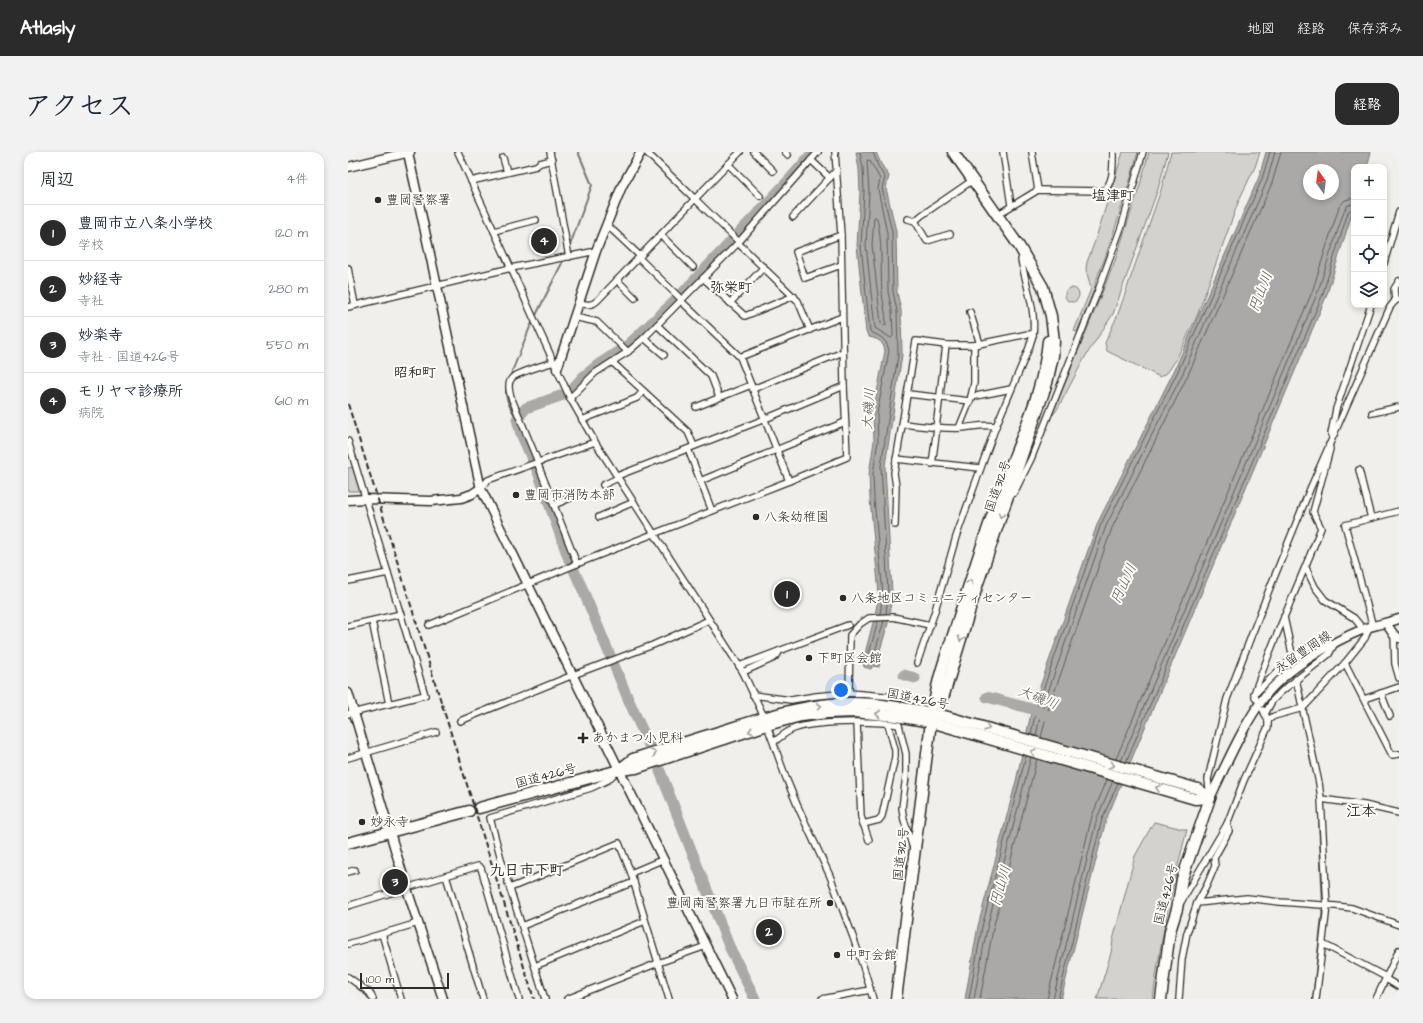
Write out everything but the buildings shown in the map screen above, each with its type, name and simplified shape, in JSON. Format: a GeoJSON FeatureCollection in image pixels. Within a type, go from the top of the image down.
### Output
{"type":"FeatureCollection","features":[{"type":"Feature","properties":{"kind":"highway","name":"国道312号"},"geometry":{"type":"LineString","coordinates":[[896,999],[932,718],[943,698],[978,583],[1047,383],[1053,356],[1053,329],[1048,303],[1043,288],[1031,265],[953,152]]}},
{"type":"Feature","properties":{"kind":"highway","name":"国道426号"},"geometry":{"type":"LineString","coordinates":[[479,808],[619,770],[633,759],[766,721],[790,710],[833,704],[876,704],[899,711],[949,722],[1210,798],[1182,879],[1177,909],[1170,931],[1161,999]]}},
{"type":"Feature","properties":{"kind":"highway"},"geometry":{"type":"LineString","coordinates":[[348,843],[469,811]]}},
{"type":"Feature","properties":{"kind":"street"},"geometry":{"type":"LineString","coordinates":[[348,167],[409,152],[481,488],[732,999]]}},
{"type":"Feature","properties":{"kind":"street"},"geometry":{"type":"LineString","coordinates":[[458,152],[565,388],[582,420],[743,672],[766,721],[789,785],[830,876],[853,937],[872,999]]}},
{"type":"Feature","properties":{"kind":"street"},"geometry":{"type":"LineString","coordinates":[[550,152],[569,257]]}},
{"type":"Feature","properties":{"kind":"street"},"geometry":{"type":"LineString","coordinates":[[555,366],[574,317],[606,224],[622,186],[641,152]]}},
{"type":"Feature","properties":{"kind":"street"},"geometry":{"type":"LineString","coordinates":[[646,152],[798,300],[810,330]]}},
{"type":"Feature","properties":{"kind":"street"},"geometry":{"type":"LineString","coordinates":[[579,303],[586,305],[594,304],[740,152]]}},
{"type":"Feature","properties":{"kind":"street"},"geometry":{"type":"LineString","coordinates":[[754,152],[774,171]]}},
{"type":"Feature","properties":{"kind":"street"},"geometry":{"type":"LineString","coordinates":[[570,398],[595,373],[612,362],[625,350],[644,338],[680,299],[703,278],[736,240],[818,152]]}},
{"type":"Feature","properties":{"kind":"street"},"geometry":{"type":"LineString","coordinates":[[429,625],[578,564],[789,482],[847,457],[842,317],[841,235],[835,152]]}},
{"type":"Feature","properties":{"kind":"street"},"geometry":{"type":"LineString","coordinates":[[1003,152],[1011,205]]}},
{"type":"Feature","properties":{"kind":"street"},"geometry":{"type":"LineString","coordinates":[[1032,152],[1038,190]]}},
{"type":"Feature","properties":{"kind":"street"},"geometry":{"type":"LineString","coordinates":[[997,215],[1011,205],[1038,190],[1103,191],[1108,188],[1112,172],[1113,152]]}},
{"type":"Feature","properties":{"kind":"street"},"geometry":{"type":"LineString","coordinates":[[1014,493],[1031,459],[1099,288],[1122,225],[1144,152]]}},
{"type":"Feature","properties":{"kind":"street"},"geometry":{"type":"LineString","coordinates":[[503,158],[507,172]]}},
{"type":"Feature","properties":{"kind":"street"},"geometry":{"type":"LineString","coordinates":[[471,180],[536,166],[540,163],[552,160]]}},
{"type":"Feature","properties":{"kind":"street"},"geometry":{"type":"LineString","coordinates":[[811,160],[830,178]]}},
{"type":"Feature","properties":{"kind":"street"},"geometry":{"type":"LineString","coordinates":[[728,164],[760,196]]}},
{"type":"Feature","properties":{"kind":"street"},"geometry":{"type":"LineString","coordinates":[[793,217],[837,170]]}},
{"type":"Feature","properties":{"kind":"street"},"geometry":{"type":"LineString","coordinates":[[915,221],[973,180]]}},
{"type":"Feature","properties":{"kind":"street"},"geometry":{"type":"LineString","coordinates":[[1387,253],[1399,212]]}},
{"type":"Feature","properties":{"kind":"street"},"geometry":{"type":"LineString","coordinates":[[908,219],[915,221],[927,241],[950,234]]}},
{"type":"Feature","properties":{"kind":"street"},"geometry":{"type":"LineString","coordinates":[[494,231],[536,220]]}},
{"type":"Feature","properties":{"kind":"street"},"geometry":{"type":"LineString","coordinates":[[606,224],[740,357],[789,482]]}},
{"type":"Feature","properties":{"kind":"street"},"geometry":{"type":"LineString","coordinates":[[661,235],[693,267]]}},
{"type":"Feature","properties":{"kind":"street"},"geometry":{"type":"LineString","coordinates":[[841,235],[796,252],[806,278],[841,265]]}},
{"type":"Feature","properties":{"kind":"street"},"geometry":{"type":"LineString","coordinates":[[348,307],[511,268],[596,251]]}},
{"type":"Feature","properties":{"kind":"street"},"geometry":{"type":"LineString","coordinates":[[917,663],[956,537],[980,468],[1033,335],[1035,323],[1034,313],[1021,260],[1024,255]]}},
{"type":"Feature","properties":{"kind":"street"},"geometry":{"type":"LineString","coordinates":[[730,303],[764,267]]}},
{"type":"Feature","properties":{"kind":"street"},"geometry":{"type":"LineString","coordinates":[[348,268],[355,305]]}},
{"type":"Feature","properties":{"kind":"street"},"geometry":{"type":"LineString","coordinates":[[703,278],[745,316],[794,296]]}},
{"type":"Feature","properties":{"kind":"street"},"geometry":{"type":"LineString","coordinates":[[618,280],[635,298]]}},
{"type":"Feature","properties":{"kind":"street"},"geometry":{"type":"LineString","coordinates":[[1210,798],[1208,779],[1227,699],[1269,590],[1329,444],[1390,307],[1397,300],[1394,289],[1399,281]]}},
{"type":"Feature","properties":{"kind":"street"},"geometry":{"type":"LineString","coordinates":[[1177,909],[1227,824],[1244,780],[1268,727],[1265,715],[1272,701],[1296,679],[1329,654],[1336,643],[1321,642],[1293,658],[1255,697],[1268,655],[1306,568],[1321,528],[1313,512],[1330,449],[1329,444],[1336,409],[1370,308]]}},
{"type":"Feature","properties":{"kind":"street"},"geometry":{"type":"LineString","coordinates":[[959,428],[970,399],[974,383],[977,345],[970,312]]}},
{"type":"Feature","properties":{"kind":"street"},"geometry":{"type":"LineString","coordinates":[[574,317],[597,322],[625,350]]}},
{"type":"Feature","properties":{"kind":"street"},"geometry":{"type":"LineString","coordinates":[[740,357],[842,317]]}},
{"type":"Feature","properties":{"kind":"street"},"geometry":{"type":"LineString","coordinates":[[657,325],[711,376],[719,397]]}},
{"type":"Feature","properties":{"kind":"street"},"geometry":{"type":"LineString","coordinates":[[894,525],[896,486],[894,473],[916,341],[946,345],[977,345],[1028,334],[1033,335]]}},
{"type":"Feature","properties":{"kind":"street"},"geometry":{"type":"LineString","coordinates":[[644,338],[664,355]]}},
{"type":"Feature","properties":{"kind":"street"},"geometry":{"type":"LineString","coordinates":[[932,464],[946,345]]}},
{"type":"Feature","properties":{"kind":"street"},"geometry":{"type":"LineString","coordinates":[[696,407],[719,397],[752,387],[843,352]]}},
{"type":"Feature","properties":{"kind":"street"},"geometry":{"type":"LineString","coordinates":[[612,362],[688,432],[700,481],[712,512]]}},
{"type":"Feature","properties":{"kind":"street"},"geometry":{"type":"LineString","coordinates":[[555,366],[511,379],[509,389],[578,564]]}},
{"type":"Feature","properties":{"kind":"street"},"geometry":{"type":"LineString","coordinates":[[603,485],[618,477],[844,386]]}},
{"type":"Feature","properties":{"kind":"street"},"geometry":{"type":"LineString","coordinates":[[908,394],[940,398],[970,399],[1011,389]]}},
{"type":"Feature","properties":{"kind":"street"},"geometry":{"type":"LineString","coordinates":[[582,420],[637,398],[643,391]]}},
{"type":"Feature","properties":{"kind":"street"},"geometry":{"type":"LineString","coordinates":[[1372,414],[1399,407]]}},
{"type":"Feature","properties":{"kind":"street"},"geometry":{"type":"LineString","coordinates":[[700,481],[845,422]]}},
{"type":"Feature","properties":{"kind":"street"},"geometry":{"type":"LineString","coordinates":[[903,424],[936,428],[959,428],[989,425],[996,426]]}},
{"type":"Feature","properties":{"kind":"street"},"geometry":{"type":"LineString","coordinates":[[348,441],[425,695],[351,714]]}},
{"type":"Feature","properties":{"kind":"street"},"geometry":{"type":"LineString","coordinates":[[348,500],[366,499],[431,501],[461,498],[472,494],[481,488],[488,480],[595,442]]}},
{"type":"Feature","properties":{"kind":"street"},"geometry":{"type":"LineString","coordinates":[[896,459],[980,468]]}},
{"type":"Feature","properties":{"kind":"street"},"geometry":{"type":"LineString","coordinates":[[1359,470],[1371,518]]}},
{"type":"Feature","properties":{"kind":"street"},"geometry":{"type":"LineString","coordinates":[[554,505],[579,494]]}},
{"type":"Feature","properties":{"kind":"street"},"geometry":{"type":"LineString","coordinates":[[598,517],[634,502]]}},
{"type":"Feature","properties":{"kind":"street"},"geometry":{"type":"LineString","coordinates":[[1265,715],[1274,716],[1303,708],[1345,663],[1365,638],[1368,628],[1345,525],[1399,511]]}},
{"type":"Feature","properties":{"kind":"street"},"geometry":{"type":"LineString","coordinates":[[1306,568],[1315,587],[1325,600],[1368,628]]}},
{"type":"Feature","properties":{"kind":"street"},"geometry":{"type":"LineString","coordinates":[[348,581],[388,573]]}},
{"type":"Feature","properties":{"kind":"street"},"geometry":{"type":"LineString","coordinates":[[348,626],[401,614]]}},
{"type":"Feature","properties":{"kind":"street"},"geometry":{"type":"LineString","coordinates":[[1284,616],[1293,658]]}},
{"type":"Feature","properties":{"kind":"street"},"geometry":{"type":"LineString","coordinates":[[849,693],[850,635],[860,624],[869,618],[893,617],[930,625]]}},
{"type":"Feature","properties":{"kind":"street","name":"永留豊岡線"},"geometry":{"type":"LineString","coordinates":[[1210,798],[1241,733],[1266,694],[1294,670],[1316,654],[1368,628],[1399,619]]}},
{"type":"Feature","properties":{"kind":"street"},"geometry":{"type":"LineString","coordinates":[[460,721],[573,675],[653,645],[709,620]]}},
{"type":"Feature","properties":{"kind":"street"},"geometry":{"type":"LineString","coordinates":[[372,621],[389,704]]}},
{"type":"Feature","properties":{"kind":"street"},"geometry":{"type":"LineString","coordinates":[[1386,623],[1396,636],[1395,664],[1399,678]]}},
{"type":"Feature","properties":{"kind":"street"},"geometry":{"type":"LineString","coordinates":[[739,666],[848,625]]}},
{"type":"Feature","properties":{"kind":"street"},"geometry":{"type":"LineString","coordinates":[[743,672],[774,658],[779,651]]}},
{"type":"Feature","properties":{"kind":"street"},"geometry":{"type":"LineString","coordinates":[[1345,663],[1392,755],[1399,754]]}},
{"type":"Feature","properties":{"kind":"street"},"geometry":{"type":"LineString","coordinates":[[1296,679],[1319,783],[1321,799],[1327,906],[1316,999]]}},
{"type":"Feature","properties":{"kind":"street"},"geometry":{"type":"LineString","coordinates":[[1364,699],[1399,687]]}},
{"type":"Feature","properties":{"kind":"street"},"geometry":{"type":"LineString","coordinates":[[348,693],[351,714],[365,753],[443,999]]}},
{"type":"Feature","properties":{"kind":"street"},"geometry":{"type":"LineString","coordinates":[[753,695],[791,700],[849,693],[899,711]]}},
{"type":"Feature","properties":{"kind":"street"},"geometry":{"type":"LineString","coordinates":[[1381,693],[1390,716]]}},
{"type":"Feature","properties":{"kind":"street"},"geometry":{"type":"LineString","coordinates":[[888,724],[908,698]]}},
{"type":"Feature","properties":{"kind":"street"},"geometry":{"type":"LineString","coordinates":[[899,711],[906,754],[906,776],[902,808],[904,820],[914,852]]}},
{"type":"Feature","properties":{"kind":"street"},"geometry":{"type":"LineString","coordinates":[[774,742],[792,730],[803,727],[831,723],[888,724]]}},
{"type":"Feature","properties":{"kind":"street"},"geometry":{"type":"LineString","coordinates":[[857,723],[861,817],[869,840]]}},
{"type":"Feature","properties":{"kind":"street"},"geometry":{"type":"LineString","coordinates":[[863,824],[879,820],[882,816],[895,757],[895,750],[888,724]]}},
{"type":"Feature","properties":{"kind":"street"},"geometry":{"type":"LineString","coordinates":[[348,758],[436,732]]}},
{"type":"Feature","properties":{"kind":"street"},"geometry":{"type":"LineString","coordinates":[[545,999],[510,888],[490,818],[591,788],[608,780],[619,770]]}},
{"type":"Feature","properties":{"kind":"street"},"geometry":{"type":"LineString","coordinates":[[1321,799],[1364,805],[1399,813]]}},
{"type":"Feature","properties":{"kind":"street"},"geometry":{"type":"LineString","coordinates":[[1179,999],[1182,959],[1187,933],[1196,903],[1207,885],[1215,866],[1214,858],[1229,831],[1227,824]]}},
{"type":"Feature","properties":{"kind":"street"},"geometry":{"type":"LineString","coordinates":[[510,888],[619,843],[634,882],[669,999]]}},
{"type":"Feature","properties":{"kind":"street"},"geometry":{"type":"LineString","coordinates":[[631,873],[664,859]]}},
{"type":"Feature","properties":{"kind":"street"},"geometry":{"type":"LineString","coordinates":[[348,906],[478,866],[481,868],[518,999]]}},
{"type":"Feature","properties":{"kind":"street"},"geometry":{"type":"LineString","coordinates":[[348,872],[355,870]]}},
{"type":"Feature","properties":{"kind":"street"},"geometry":{"type":"LineString","coordinates":[[446,876],[483,999]]}},
{"type":"Feature","properties":{"kind":"street"},"geometry":{"type":"LineString","coordinates":[[522,926],[634,882]]}},
{"type":"Feature","properties":{"kind":"street"},"geometry":{"type":"LineString","coordinates":[[1196,903],[1232,898],[1247,898],[1352,908],[1399,926]]}},
{"type":"Feature","properties":{"kind":"street"},"geometry":{"type":"LineString","coordinates":[[535,966],[645,921]]}},
{"type":"Feature","properties":{"kind":"street"},"geometry":{"type":"LineString","coordinates":[[348,944],[418,923]]}},
{"type":"Feature","properties":{"kind":"street"},"geometry":{"type":"LineString","coordinates":[[382,934],[401,999]]}},
{"type":"Feature","properties":{"kind":"street"},"geometry":{"type":"LineString","coordinates":[[1323,944],[1386,978],[1399,987]]}},
{"type":"Feature","properties":{"kind":"street"},"geometry":{"type":"LineString","coordinates":[[567,999],[658,963],[706,946]]}},
{"type":"Feature","properties":{"kind":"street"},"geometry":{"type":"LineString","coordinates":[[1376,999],[1399,950]]}},
{"type":"Feature","properties":{"kind":"street"},"geometry":{"type":"LineString","coordinates":[[348,977],[370,993],[373,999]]}},
{"type":"Feature","properties":{"kind":"street"},"geometry":{"type":"LineString","coordinates":[[822,999],[870,990]]}},
{"type":"Feature","properties":{"kind":"shaded area"},"geometry":{"type":"Polygon","coordinates":[[[1123,152],[1138,152],[1107,252],[1077,332],[1074,331],[1091,289],[1086,269],[1087,262],[1123,152]]]}},
{"type":"Feature","properties":{"kind":"shaded area"},"geometry":{"type":"Polygon","coordinates":[[[1149,152],[1168,152],[1158,189],[1113,314],[1085,357],[1053,415],[1115,261],[1140,185],[1149,152]]]}},
{"type":"Feature","properties":{"kind":"shaded area"},"geometry":{"type":"Polygon","coordinates":[[[1171,152],[1260,152],[1255,167],[1239,200],[1197,316],[1176,360],[1167,373],[1160,377],[1107,351],[1105,343],[1118,314],[1161,190],[1171,152]]]}},
{"type":"Feature","properties":{"kind":"shaded area"},"geometry":{"type":"Polygon","coordinates":[[[1072,288],[1077,290],[1079,295],[1077,300],[1072,302],[1067,300],[1065,295],[1067,290],[1072,288]]]}},
{"type":"Feature","properties":{"kind":"shaded area"},"geometry":{"type":"Polygon","coordinates":[[[355,467],[362,489],[360,491],[348,491],[348,468],[355,467]]]}},
{"type":"Feature","properties":{"kind":"shaded area"},"geometry":{"type":"Polygon","coordinates":[[[1154,822],[1187,830],[1167,914],[1153,999],[1097,999],[1111,953],[1135,856],[1154,822]]]}},
{"type":"Feature","properties":{"kind":"water"},"geometry":{"type":"Polygon","coordinates":[[[856,152],[876,152],[881,164],[889,176],[886,188],[896,231],[897,292],[901,310],[902,355],[885,466],[892,593],[889,620],[878,657],[881,658],[879,667],[872,666],[871,669],[864,667],[863,661],[879,594],[869,474],[874,441],[873,413],[885,351],[881,343],[869,337],[866,332],[857,246],[860,192],[859,169],[856,152]]]}},
{"type":"Feature","properties":{"kind":"water","name":"円山川"},"geometry":{"type":"Polygon","coordinates":[[[1266,152],[1371,152],[1368,164],[1351,164],[1351,217],[1326,297],[1106,820],[1061,999],[965,999],[978,926],[1016,781],[1032,709],[1098,522],[1175,369],[1259,177],[1266,152]]]}},
{"type":"Feature","properties":{"kind":"waterway"},"geometry":{"type":"LineString","coordinates":[[569,248],[592,185],[578,152]]}},
{"type":"Feature","properties":{"kind":"waterway"},"geometry":{"type":"LineString","coordinates":[[649,745],[568,557],[538,472],[521,434],[517,419],[526,408],[563,395],[573,388],[584,376],[599,364],[628,345],[675,301],[789,180],[813,152]]}},
{"type":"Feature","properties":{"kind":"waterway"},"geometry":{"type":"LineString","coordinates":[[509,379],[530,327],[564,259]]}},
{"type":"Feature","properties":{"kind":"waterway"},"geometry":{"type":"LineString","coordinates":[[507,385],[507,398],[517,419]]}},
{"type":"Feature","properties":{"kind":"waterway","name":"大磯川"},"geometry":{"type":"LineString","coordinates":[[904,675],[915,678]]}},
{"type":"Feature","properties":{"kind":"waterway","name":"大磯川"},"geometry":{"type":"LineString","coordinates":[[987,697],[1032,709],[1045,715]]}},
{"type":"Feature","properties":{"kind":"waterway"},"geometry":{"type":"LineString","coordinates":[[660,771],[729,946],[755,999]]}},
{"type":"Feature","properties":{"kind":"waterway"},"geometry":{"type":"LineString","coordinates":[[1313,999],[1323,907],[1319,821]]}},
{"type":"Feature","properties":{"kind":"waterway"},"geometry":{"type":"LineString","coordinates":[[348,980],[369,999]]}},
{"type":"Feature","properties":{"kind":"railway"},"geometry":{"type":"LineString","coordinates":[[348,404],[534,999]]}},
{"type":"Feature","properties":{"kind":"place","name":"豊岡警察署"},"geometry":{"type":"Point","coordinates":[378,200]}},
{"type":"Feature","properties":{"kind":"place","name":"モリヤマ診療所"},"geometry":{"type":"Point","coordinates":[544,241]}},
{"type":"Feature","properties":{"kind":"place","name":"豊岡市消防本部"},"geometry":{"type":"Point","coordinates":[516,495]}},
{"type":"Feature","properties":{"kind":"place","name":"八条幼稚園"},"geometry":{"type":"Point","coordinates":[756,517]}},
{"type":"Feature","properties":{"kind":"place","name":"豊岡市立八条小学校"},"geometry":{"type":"Point","coordinates":[787,594]}},
{"type":"Feature","properties":{"kind":"place","name":"八条地区コミュニティセンター"},"geometry":{"type":"Point","coordinates":[843,598]}},
{"type":"Feature","properties":{"kind":"place","name":"下町区会館"},"geometry":{"type":"Point","coordinates":[809,658]}},
{"type":"Feature","properties":{"kind":"place","name":"あかまつ小児科"},"geometry":{"type":"Point","coordinates":[583,738]}},
{"type":"Feature","properties":{"kind":"place","name":"妙永寺"},"geometry":{"type":"Point","coordinates":[362,822]}},
{"type":"Feature","properties":{"kind":"place","name":"妙楽寺"},"geometry":{"type":"Point","coordinates":[395,882]}},
{"type":"Feature","properties":{"kind":"place","name":"豊岡南警察署九日市駐在所"},"geometry":{"type":"Point","coordinates":[830,903]}},
{"type":"Feature","properties":{"kind":"place","name":"妙経寺"},"geometry":{"type":"Point","coordinates":[769,932]}},
{"type":"Feature","properties":{"kind":"place","name":"中町会館"},"geometry":{"type":"Point","coordinates":[837,955]}},
{"type":"Feature","properties":{"kind":"district","name":"塩津町"},"geometry":{"type":"Point","coordinates":[1113,196]}},
{"type":"Feature","properties":{"kind":"district","name":"弥栄町"},"geometry":{"type":"Point","coordinates":[731,288]}},
{"type":"Feature","properties":{"kind":"district","name":"昭和町"},"geometry":{"type":"Point","coordinates":[415,373]}},
{"type":"Feature","properties":{"kind":"district","name":"江本"},"geometry":{"type":"Point","coordinates":[1361,811]}},
{"type":"Feature","properties":{"kind":"district","name":"九日市下町"},"geometry":{"type":"Point","coordinates":[527,870]}}]}
